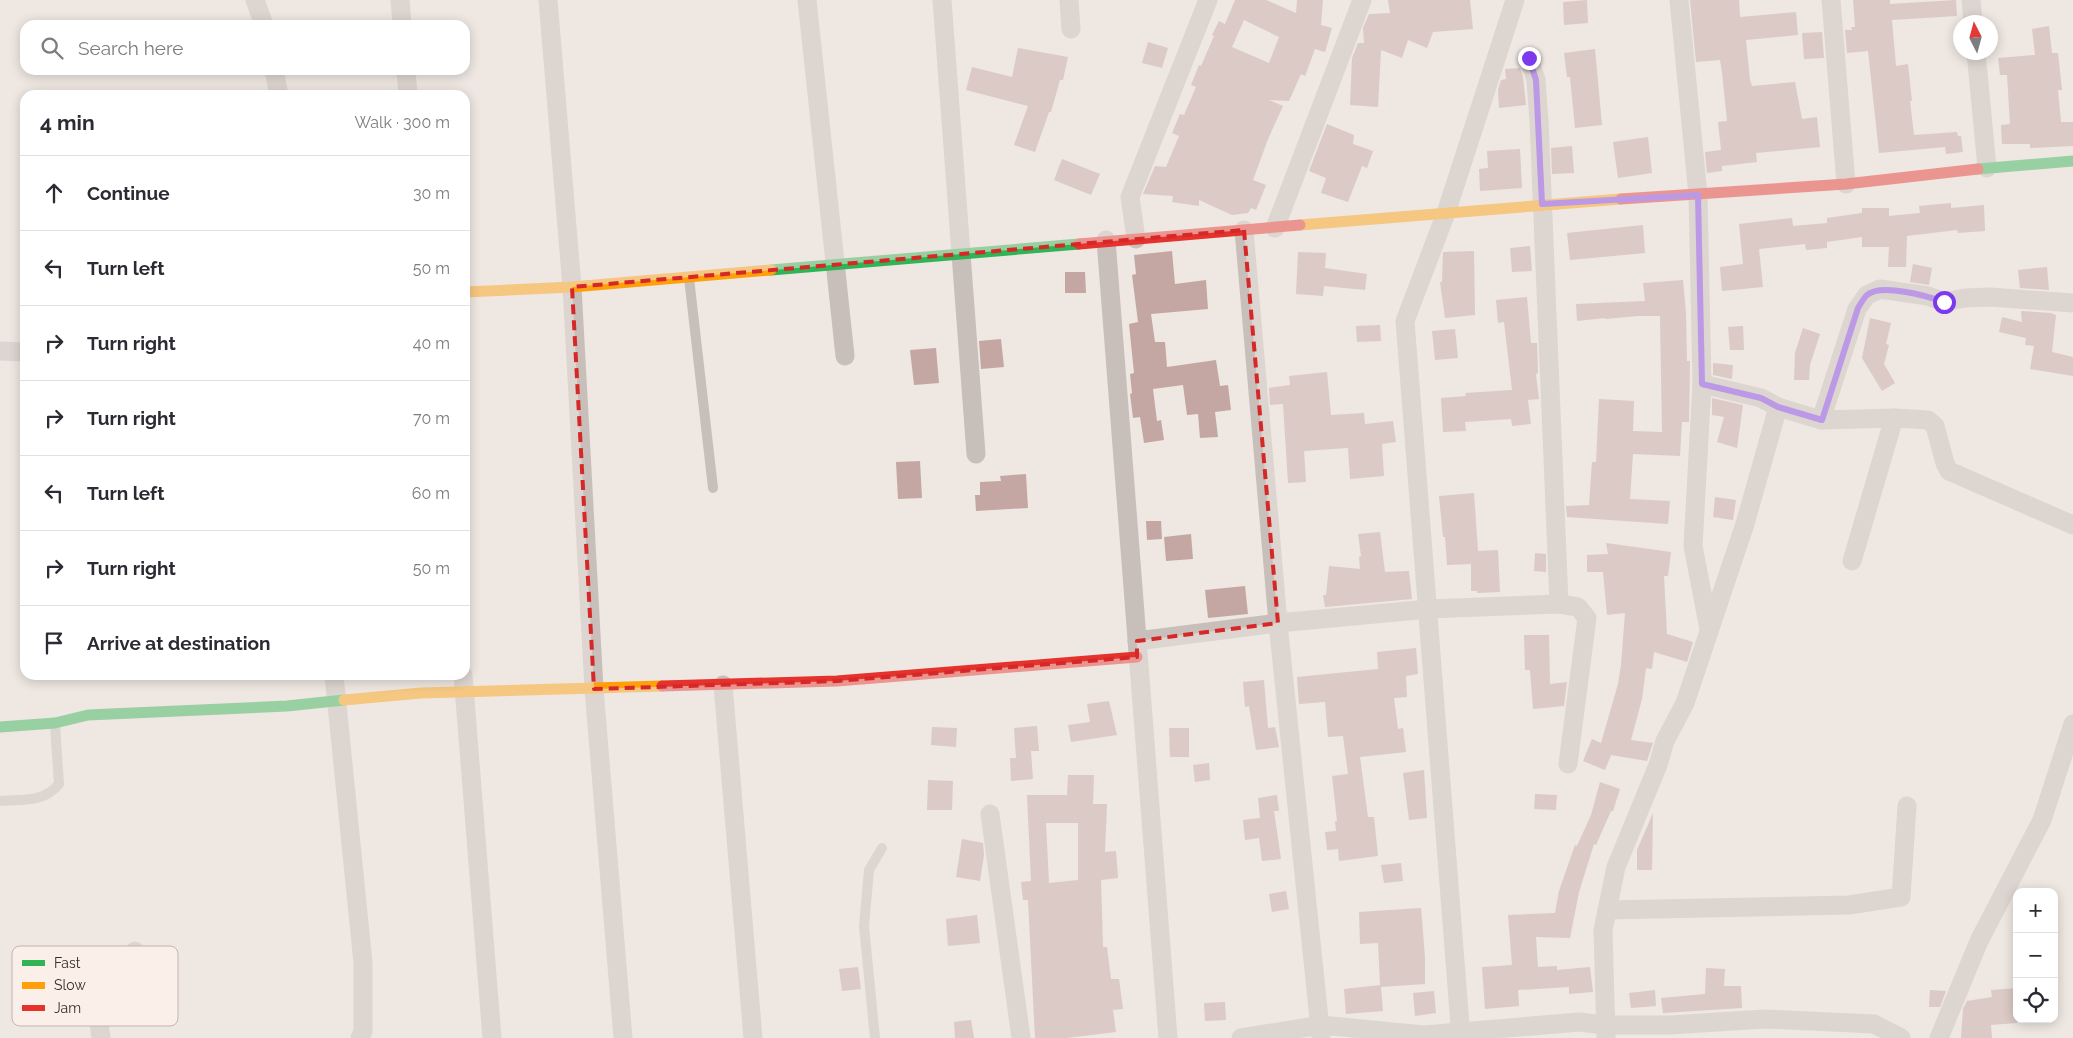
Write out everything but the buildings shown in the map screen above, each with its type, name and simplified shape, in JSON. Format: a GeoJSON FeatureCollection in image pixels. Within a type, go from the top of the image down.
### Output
{"type":"FeatureCollection","features":[{"type":"Feature","properties":{"kind":"street"},"geometry":{"type":"LineString","coordinates":[[256,0],[262,20]]}},
{"type":"Feature","properties":{"kind":"street"},"geometry":{"type":"LineString","coordinates":[[400,0],[402,20]]}},
{"type":"Feature","properties":{"kind":"street"},"geometry":{"type":"LineString","coordinates":[[548,0],[572,287],[594,689],[623,1038]]}},
{"type":"Feature","properties":{"kind":"street"},"geometry":{"type":"LineString","coordinates":[[807,0],[845,356]]}},
{"type":"Feature","properties":{"kind":"street"},"geometry":{"type":"LineString","coordinates":[[942,0],[976,454]]}},
{"type":"Feature","properties":{"kind":"street"},"geometry":{"type":"LineString","coordinates":[[1069,0],[1071,29]]}},
{"type":"Feature","properties":{"kind":"street"},"geometry":{"type":"LineString","coordinates":[[1136,239],[1130,197],[1208,0]]}},
{"type":"Feature","properties":{"kind":"street"},"geometry":{"type":"LineString","coordinates":[[1276,228],[1362,0]]}},
{"type":"Feature","properties":{"kind":"street"},"geometry":{"type":"LineString","coordinates":[[1460,1035],[1429,609],[1405,321],[1446,213],[1515,0]]}},
{"type":"Feature","properties":{"kind":"street"},"geometry":{"type":"LineString","coordinates":[[1679,0],[1698,195],[1702,384],[1693,546],[1709,631]]}},
{"type":"Feature","properties":{"kind":"street"},"geometry":{"type":"LineString","coordinates":[[1831,0],[1846,184]]}},
{"type":"Feature","properties":{"kind":"street"},"geometry":{"type":"LineString","coordinates":[[1971,0],[1972,15]]}},
{"type":"Feature","properties":{"kind":"street"},"geometry":{"type":"LineString","coordinates":[[1529,58],[1537,88],[1558,604]]}},
{"type":"Feature","properties":{"kind":"street"},"geometry":{"type":"LineString","coordinates":[[1977,60],[1987,168]]}},
{"type":"Feature","properties":{"kind":"street"},"geometry":{"type":"LineString","coordinates":[[275,75],[278,90]]}},
{"type":"Feature","properties":{"kind":"street"},"geometry":{"type":"LineString","coordinates":[[406,75],[408,90]]}},
{"type":"Feature","properties":{"kind":"street"},"geometry":{"type":"LineString","coordinates":[[470,292],[572,287],[1542,204],[1846,184],[1987,168],[2073,161]]}},
{"type":"Feature","properties":{"kind":"street"},"geometry":{"type":"LineString","coordinates":[[1244,230],[1278,623],[1321,1031]]}},
{"type":"Feature","properties":{"kind":"street"},"geometry":{"type":"LineString","coordinates":[[1106,240],[1168,1038]]}},
{"type":"Feature","properties":{"kind":"street"},"geometry":{"type":"LineString","coordinates":[[1822,420],[1858,308],[1867,295],[1880,289],[1928,296],[1944,302],[1965,298],[1990,298],[2073,303]]}},
{"type":"Feature","properties":{"kind":"street"},"geometry":{"type":"LineString","coordinates":[[0,350],[20,352]]}},
{"type":"Feature","properties":{"kind":"street"},"geometry":{"type":"LineString","coordinates":[[1702,384],[1761,398],[1778,407],[1822,420],[1894,418],[1928,420],[1935,426],[1945,463],[1949,470],[2073,525]]}},
{"type":"Feature","properties":{"kind":"street"},"geometry":{"type":"LineString","coordinates":[[1606,1032],[1603,930],[1616,867],[1658,765],[1665,741],[1685,703],[1745,524],[1778,407]]}},
{"type":"Feature","properties":{"kind":"street"},"geometry":{"type":"LineString","coordinates":[[1852,561],[1894,418]]}},
{"type":"Feature","properties":{"kind":"street"},"geometry":{"type":"LineString","coordinates":[[0,727],[55,723],[88,715],[287,706],[421,693],[464,684],[594,689],[837,681],[1137,649],[1278,623],[1429,609],[1558,604],[1578,607],[1587,618],[1568,764]]}},
{"type":"Feature","properties":{"kind":"street"},"geometry":{"type":"LineString","coordinates":[[334,680],[363,963],[362,1030],[360,1038]]}},
{"type":"Feature","properties":{"kind":"street"},"geometry":{"type":"LineString","coordinates":[[464,684],[492,1038]]}},
{"type":"Feature","properties":{"kind":"street"},"geometry":{"type":"LineString","coordinates":[[723,685],[753,1038]]}},
{"type":"Feature","properties":{"kind":"street"},"geometry":{"type":"LineString","coordinates":[[1940,1038],[1979,941],[2042,820],[2073,724]]}},
{"type":"Feature","properties":{"kind":"street"},"geometry":{"type":"LineString","coordinates":[[1607,910],[1849,905],[1901,897],[1907,806]]}},
{"type":"Feature","properties":{"kind":"street"},"geometry":{"type":"LineString","coordinates":[[990,814],[1021,1038]]}},
{"type":"Feature","properties":{"kind":"street"},"geometry":{"type":"LineString","coordinates":[[1241,1038],[1321,1031],[1460,1035],[1579,1022],[1606,1032],[1670,1032],[1765,1019],[1874,1024],[1897,1037]]}},
{"type":"Feature","properties":{"kind":"lane"},"geometry":{"type":"LineString","coordinates":[[689,277],[713,488]]}},
{"type":"Feature","properties":{"kind":"lane"},"geometry":{"type":"LineString","coordinates":[[0,801],[45,796],[51,793],[59,784],[55,723]]}},
{"type":"Feature","properties":{"kind":"lane"},"geometry":{"type":"LineString","coordinates":[[875,1038],[864,926],[869,870],[882,848]]}},
{"type":"Feature","properties":{"kind":"highlighted area"},"geometry":{"type":"Polygon","coordinates":[[[1244,230],[1278,623],[1137,641],[1137,657],[837,681],[594,689],[572,287],[1244,230]]]}},
{"type":"Feature","properties":{"kind":"traffic: fast"},"geometry":{"type":"LineString","coordinates":[[1978,169],[2073,161]]}},
{"type":"Feature","properties":{"kind":"traffic: fast"},"geometry":{"type":"LineString","coordinates":[[771,270],[1079,244]]}},
{"type":"Feature","properties":{"kind":"traffic: fast"},"geometry":{"type":"LineString","coordinates":[[0,727],[55,723],[88,715],[287,706],[344,700]]}},
{"type":"Feature","properties":{"kind":"traffic: slow"},"geometry":{"type":"LineString","coordinates":[[1300,225],[1621,199]]}},
{"type":"Feature","properties":{"kind":"traffic: slow"},"geometry":{"type":"LineString","coordinates":[[470,292],[572,287],[771,270]]}},
{"type":"Feature","properties":{"kind":"traffic: slow"},"geometry":{"type":"LineString","coordinates":[[344,700],[421,693],[662,686]]}},
{"type":"Feature","properties":{"kind":"traffic: jam"},"geometry":{"type":"LineString","coordinates":[[1621,199],[1846,184],[1978,169]]}},
{"type":"Feature","properties":{"kind":"traffic: jam"},"geometry":{"type":"LineString","coordinates":[[1079,244],[1300,225]]}},
{"type":"Feature","properties":{"kind":"traffic: jam"},"geometry":{"type":"LineString","coordinates":[[662,686],[837,681],[1137,657]]}},
{"type":"Feature","properties":{"kind":"route"},"geometry":{"type":"LineString","coordinates":[[1529,58],[1536,80],[1540,121],[1542,204],[1698,195],[1702,384],[1761,398],[1778,407],[1822,420],[1858,308],[1867,295],[1880,289],[1928,296],[1944,302]]}}]}
